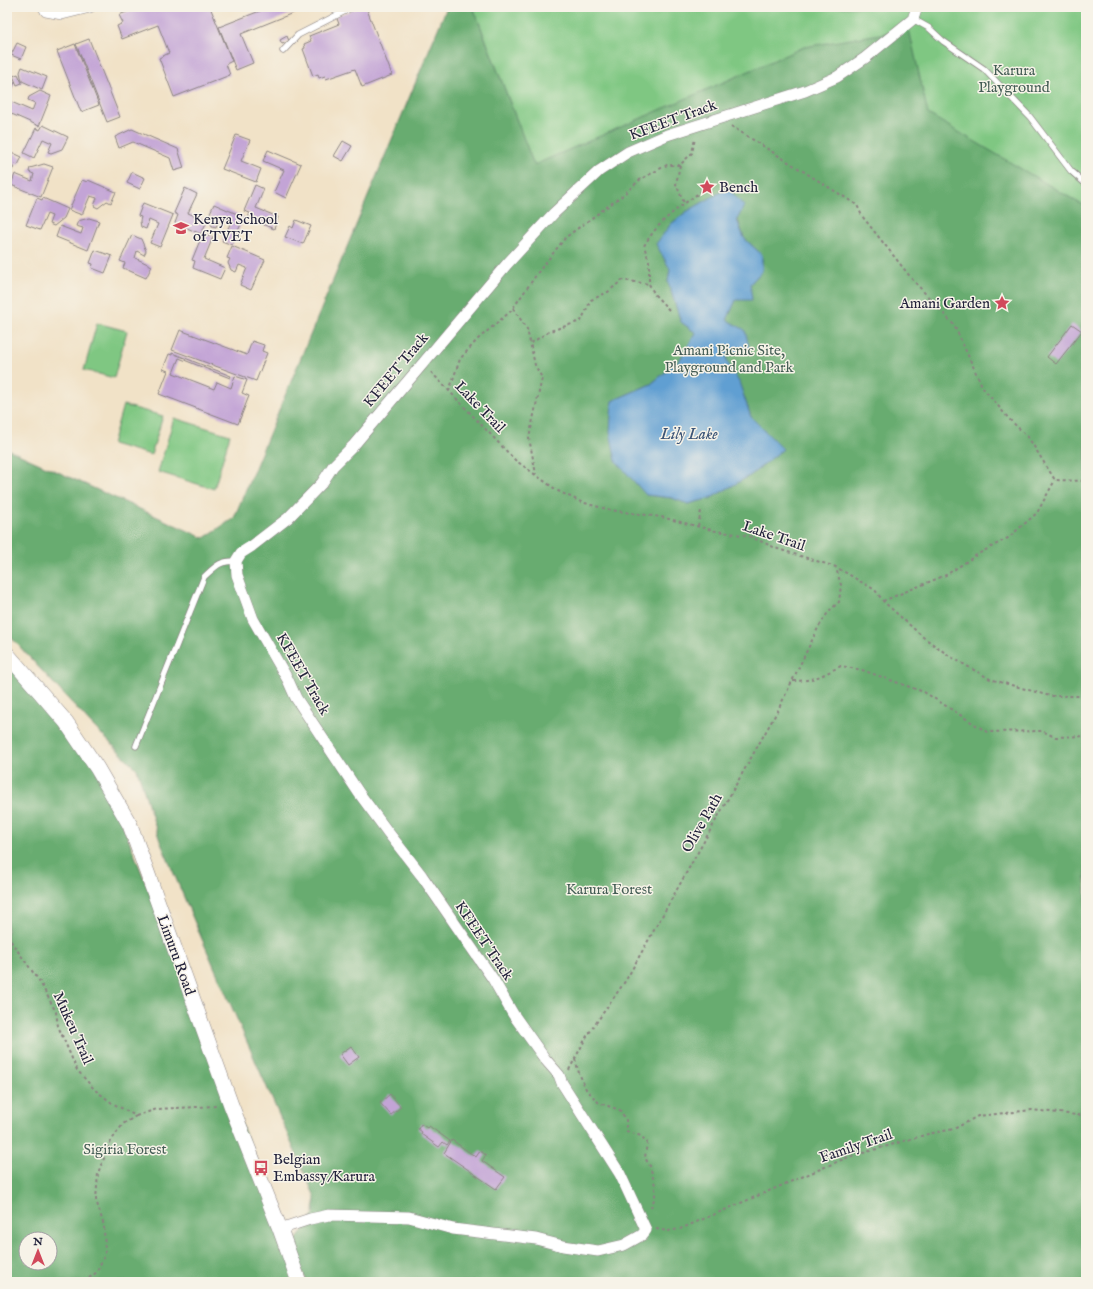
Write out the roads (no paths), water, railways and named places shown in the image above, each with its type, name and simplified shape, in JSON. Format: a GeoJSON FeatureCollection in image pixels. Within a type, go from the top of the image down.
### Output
{"type":"FeatureCollection","features":[{"type":"Feature","properties":{"kind":"main road","name":"Limuru Road"},"geometry":{"type":"LineString","coordinates":[[7,654],[66,722],[97,768],[130,826],[230,1105],[280,1229],[299,1282]]}},
{"type":"Feature","properties":{"kind":"street"},"geometry":{"type":"LineString","coordinates":[[44,7],[46,11],[62,14],[75,9],[90,7]]}},
{"type":"Feature","properties":{"kind":"street"},"geometry":{"type":"LineString","coordinates":[[913,19],[917,7]]}},
{"type":"Feature","properties":{"kind":"street","name":"KFEET Track"},"geometry":{"type":"LineString","coordinates":[[280,1229],[310,1219],[329,1215],[409,1217],[453,1229],[536,1239],[563,1246],[598,1250],[624,1245],[642,1235],[646,1230],[620,1174],[562,1083],[559,1075],[545,1059],[513,1014],[492,979],[422,876],[359,793],[296,698],[288,680],[253,619],[237,575],[236,561],[241,553],[288,518],[322,483],[333,466],[353,446],[396,393],[423,364],[435,347],[507,264],[554,213],[599,171],[628,152],[667,135],[805,91],[837,77],[865,58],[913,19]]}},
{"type":"Feature","properties":{"kind":"lane"},"geometry":{"type":"LineString","coordinates":[[283,51],[298,35],[353,7]]}},
{"type":"Feature","properties":{"kind":"lane"},"geometry":{"type":"LineString","coordinates":[[913,19],[929,28],[943,41],[984,69],[1030,117],[1071,171],[1086,184]]}},
{"type":"Feature","properties":{"kind":"lane"},"geometry":{"type":"LineString","coordinates":[[136,746],[204,577],[225,561],[236,561]]}},
{"type":"Feature","properties":{"kind":"water","name":"Lily Lake"},"geometry":{"type":"Polygon","coordinates":[[[728,188],[744,206],[737,220],[744,238],[762,255],[762,271],[750,284],[752,300],[736,300],[727,320],[745,330],[750,351],[726,353],[727,362],[739,382],[751,417],[783,449],[751,475],[711,498],[688,504],[672,498],[646,495],[616,461],[610,432],[612,401],[651,384],[679,361],[696,333],[681,322],[668,282],[670,269],[656,244],[671,224],[686,212],[728,188]]]}},
{"type":"Feature","properties":{"kind":"place","name":"Bench"},"geometry":{"type":"Point","coordinates":[707,187]}},
{"type":"Feature","properties":{"kind":"place","name":"Kenya School of TVET"},"geometry":{"type":"Point","coordinates":[181,228]}},
{"type":"Feature","properties":{"kind":"place","name":"Amani Garden"},"geometry":{"type":"Point","coordinates":[1002,303]}},
{"type":"Feature","properties":{"kind":"place","name":"Belgian Embassy/Karura"},"geometry":{"type":"Point","coordinates":[261,1168]}},
{"type":"Feature","properties":{"kind":"park label","name":"Karura Playground"},"geometry":{"type":"Point","coordinates":[1014,78]}},
{"type":"Feature","properties":{"kind":"park label","name":"Amani Picnic Site, Playground and Park"},"geometry":{"type":"Point","coordinates":[729,358]}},
{"type":"Feature","properties":{"kind":"park label","name":"Karura Forest"},"geometry":{"type":"Point","coordinates":[609,889]}},
{"type":"Feature","properties":{"kind":"park label","name":"Sigiria Forest"},"geometry":{"type":"Point","coordinates":[125,1149]}}]}
